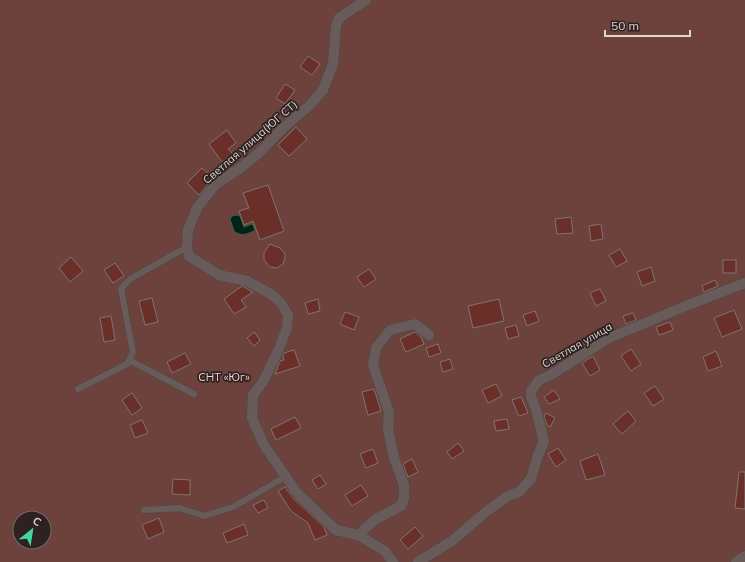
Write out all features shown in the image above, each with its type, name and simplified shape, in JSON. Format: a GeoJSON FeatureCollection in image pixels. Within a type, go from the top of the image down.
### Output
{"type":"FeatureCollection","features":[{"type":"Feature","properties":{"kind":"street","name":"Светлая улица(ЮГ СТ)"},"geometry":{"type":"LineString","coordinates":[[187,247],[188,230],[197,208],[216,184],[239,169],[258,153],[283,128],[310,105],[323,90],[333,64],[336,26],[340,18],[366,0]]}},
{"type":"Feature","properties":{"kind":"street"},"geometry":{"type":"LineString","coordinates":[[187,247],[189,256],[220,275],[247,281],[271,294],[281,303],[288,316],[287,328],[263,382],[253,395],[252,418],[264,445],[297,493],[336,530],[358,535],[385,551],[393,562]]}},
{"type":"Feature","properties":{"kind":"street","name":"Светлая улица"},"geometry":{"type":"LineString","coordinates":[[418,562],[452,541],[487,511],[508,496],[519,492],[532,479],[538,455],[544,442],[536,409],[531,397],[531,391],[539,380],[551,375],[607,339],[688,305],[745,284]]}},
{"type":"Feature","properties":{"kind":"street"},"geometry":{"type":"LineString","coordinates":[[358,535],[376,519],[401,506],[404,498],[404,485],[394,458],[388,429],[389,412],[373,365],[376,348],[390,330],[415,324],[429,335]]}},
{"type":"Feature","properties":{"kind":"street"},"geometry":{"type":"LineString","coordinates":[[736,562],[745,556]]}},
{"type":"Feature","properties":{"kind":"lane"},"geometry":{"type":"LineString","coordinates":[[78,389],[127,364],[133,352],[121,289],[130,279],[187,247]]}},
{"type":"Feature","properties":{"kind":"lane"},"geometry":{"type":"LineString","coordinates":[[129,360],[194,394]]}},
{"type":"Feature","properties":{"kind":"lane"},"geometry":{"type":"LineString","coordinates":[[144,510],[180,508],[204,516],[233,507],[285,477]]}},
{"type":"Feature","properties":{"kind":"green space","name":"СНТ «Юг»"},"geometry":{"type":"Polygon","coordinates":[[[0,0],[745,0],[745,562],[0,562],[0,0]]]}},
{"type":"Feature","properties":{"kind":"shaded area"},"geometry":{"type":"Polygon","coordinates":[[[232,216],[240,216],[244,227],[252,224],[255,229],[254,231],[242,234],[234,231],[230,219],[232,216]]]}},
{"type":"Feature","properties":{"kind":"building"},"geometry":{"type":"Polygon","coordinates":[[[308,56],[320,64],[312,75],[300,67],[308,56]]]}},
{"type":"Feature","properties":{"kind":"building"},"geometry":{"type":"Polygon","coordinates":[[[285,84],[295,90],[285,104],[276,98],[285,84]]]}},
{"type":"Feature","properties":{"kind":"building"},"geometry":{"type":"Polygon","coordinates":[[[296,127],[307,139],[289,156],[278,145],[296,127]]]}},
{"type":"Feature","properties":{"kind":"building"},"geometry":{"type":"Polygon","coordinates":[[[227,130],[236,143],[228,149],[233,154],[222,162],[209,144],[227,130]]]}},
{"type":"Feature","properties":{"kind":"building"},"geometry":{"type":"Polygon","coordinates":[[[202,168],[213,178],[199,195],[187,183],[202,168]]]}},
{"type":"Feature","properties":{"kind":"building"},"geometry":{"type":"Polygon","coordinates":[[[268,185],[284,231],[260,240],[253,221],[244,225],[239,211],[249,208],[243,193],[268,185]]]}},
{"type":"Feature","properties":{"kind":"building"},"geometry":{"type":"Polygon","coordinates":[[[571,217],[573,233],[557,234],[555,219],[571,217]]]}},
{"type":"Feature","properties":{"kind":"building"},"geometry":{"type":"Polygon","coordinates":[[[601,224],[603,239],[591,241],[589,226],[601,224]]]}},
{"type":"Feature","properties":{"kind":"building"},"geometry":{"type":"Polygon","coordinates":[[[270,244],[280,248],[285,254],[283,264],[277,268],[270,267],[264,260],[264,253],[270,244]]]}},
{"type":"Feature","properties":{"kind":"building"},"geometry":{"type":"Polygon","coordinates":[[[620,249],[627,261],[616,267],[609,255],[620,249]]]}},
{"type":"Feature","properties":{"kind":"building"},"geometry":{"type":"Polygon","coordinates":[[[71,257],[83,271],[70,282],[59,268],[71,257]]]}},
{"type":"Feature","properties":{"kind":"building"},"geometry":{"type":"Polygon","coordinates":[[[723,260],[736,260],[736,273],[723,273],[723,260]]]}},
{"type":"Feature","properties":{"kind":"building"},"geometry":{"type":"Polygon","coordinates":[[[115,263],[124,276],[113,283],[104,270],[115,263]]]}},
{"type":"Feature","properties":{"kind":"building"},"geometry":{"type":"Polygon","coordinates":[[[651,267],[655,281],[642,286],[637,272],[651,267]]]}},
{"type":"Feature","properties":{"kind":"building"},"geometry":{"type":"Polygon","coordinates":[[[369,269],[376,279],[364,287],[357,277],[369,269]]]}},
{"type":"Feature","properties":{"kind":"building"},"geometry":{"type":"Polygon","coordinates":[[[715,280],[718,286],[704,292],[702,286],[715,280]]]}},
{"type":"Feature","properties":{"kind":"building"},"geometry":{"type":"Polygon","coordinates":[[[242,286],[253,292],[241,300],[246,307],[234,314],[224,299],[242,286]]]}},
{"type":"Feature","properties":{"kind":"building"},"geometry":{"type":"Polygon","coordinates":[[[600,289],[606,301],[596,306],[590,293],[600,289]]]}},
{"type":"Feature","properties":{"kind":"building"},"geometry":{"type":"Polygon","coordinates":[[[152,298],[158,322],[145,325],[139,301],[152,298]]]}},
{"type":"Feature","properties":{"kind":"building"},"geometry":{"type":"Polygon","coordinates":[[[318,299],[320,311],[308,314],[305,303],[318,299]]]}},
{"type":"Feature","properties":{"kind":"building"},"geometry":{"type":"Polygon","coordinates":[[[499,299],[504,321],[473,328],[468,306],[499,299]]]}},
{"type":"Feature","properties":{"kind":"building"},"geometry":{"type":"Polygon","coordinates":[[[734,310],[742,329],[722,337],[714,318],[734,310]]]}},
{"type":"Feature","properties":{"kind":"building"},"geometry":{"type":"Polygon","coordinates":[[[535,311],[539,321],[527,326],[523,315],[535,311]]]}},
{"type":"Feature","properties":{"kind":"building"},"geometry":{"type":"Polygon","coordinates":[[[345,312],[359,317],[354,330],[340,324],[345,312]]]}},
{"type":"Feature","properties":{"kind":"building"},"geometry":{"type":"Polygon","coordinates":[[[633,313],[636,320],[626,324],[623,316],[633,313]]]}},
{"type":"Feature","properties":{"kind":"building"},"geometry":{"type":"Polygon","coordinates":[[[111,316],[115,340],[104,342],[100,318],[111,316]]]}},
{"type":"Feature","properties":{"kind":"building"},"geometry":{"type":"Polygon","coordinates":[[[670,322],[673,330],[659,335],[656,327],[670,322]]]}},
{"type":"Feature","properties":{"kind":"building"},"geometry":{"type":"Polygon","coordinates":[[[516,325],[519,336],[508,339],[505,328],[516,325]]]}},
{"type":"Feature","properties":{"kind":"building"},"geometry":{"type":"Polygon","coordinates":[[[254,332],[260,340],[254,346],[247,338],[254,332]]]}},
{"type":"Feature","properties":{"kind":"building"},"geometry":{"type":"Polygon","coordinates":[[[415,332],[421,337],[424,344],[406,352],[400,339],[415,332]]]}},
{"type":"Feature","properties":{"kind":"building"},"geometry":{"type":"Polygon","coordinates":[[[438,344],[441,353],[429,357],[426,348],[438,344]]]}},
{"type":"Feature","properties":{"kind":"building"},"geometry":{"type":"Polygon","coordinates":[[[631,349],[641,364],[631,371],[621,356],[631,349]]]}},
{"type":"Feature","properties":{"kind":"building"},"geometry":{"type":"Polygon","coordinates":[[[294,350],[300,366],[275,374],[280,361],[284,360],[284,353],[294,350]]]}},
{"type":"Feature","properties":{"kind":"building"},"geometry":{"type":"Polygon","coordinates":[[[716,351],[722,366],[708,371],[703,357],[716,351]]]}},
{"type":"Feature","properties":{"kind":"building"},"geometry":{"type":"Polygon","coordinates":[[[185,353],[191,364],[172,373],[167,362],[185,353]]]}},
{"type":"Feature","properties":{"kind":"building"},"geometry":{"type":"Polygon","coordinates":[[[593,356],[600,370],[590,376],[582,363],[593,356]]]}},
{"type":"Feature","properties":{"kind":"building"},"geometry":{"type":"Polygon","coordinates":[[[450,359],[453,369],[443,372],[440,362],[450,359]]]}},
{"type":"Feature","properties":{"kind":"building"},"geometry":{"type":"Polygon","coordinates":[[[496,384],[502,396],[488,403],[482,390],[496,384]]]}},
{"type":"Feature","properties":{"kind":"building"},"geometry":{"type":"Polygon","coordinates":[[[655,386],[664,399],[653,406],[644,393],[655,386]]]}},
{"type":"Feature","properties":{"kind":"building"},"geometry":{"type":"Polygon","coordinates":[[[374,389],[381,411],[368,415],[362,392],[374,389]]]}},
{"type":"Feature","properties":{"kind":"building"},"geometry":{"type":"Polygon","coordinates":[[[554,390],[560,399],[549,404],[544,397],[554,390]]]}},
{"type":"Feature","properties":{"kind":"building"},"geometry":{"type":"Polygon","coordinates":[[[132,393],[142,408],[132,415],[122,400],[132,393]]]}},
{"type":"Feature","properties":{"kind":"building"},"geometry":{"type":"Polygon","coordinates":[[[521,397],[528,413],[519,416],[512,400],[521,397]]]}},
{"type":"Feature","properties":{"kind":"building"},"geometry":{"type":"Polygon","coordinates":[[[628,411],[636,421],[622,434],[613,424],[628,411]]]}},
{"type":"Feature","properties":{"kind":"building"},"geometry":{"type":"Polygon","coordinates":[[[546,413],[555,418],[550,427],[547,425],[544,416],[546,413]]]}},
{"type":"Feature","properties":{"kind":"building"},"geometry":{"type":"Polygon","coordinates":[[[295,417],[301,428],[276,440],[271,429],[295,417]]]}},
{"type":"Feature","properties":{"kind":"building"},"geometry":{"type":"Polygon","coordinates":[[[507,419],[509,429],[496,431],[494,421],[507,419]]]}},
{"type":"Feature","properties":{"kind":"building"},"geometry":{"type":"Polygon","coordinates":[[[142,420],[148,433],[135,438],[130,425],[142,420]]]}},
{"type":"Feature","properties":{"kind":"building"},"geometry":{"type":"Polygon","coordinates":[[[458,443],[464,451],[452,459],[447,452],[458,443]]]}},
{"type":"Feature","properties":{"kind":"building"},"geometry":{"type":"Polygon","coordinates":[[[558,448],[566,460],[556,467],[548,454],[558,448]]]}},
{"type":"Feature","properties":{"kind":"building"},"geometry":{"type":"Polygon","coordinates":[[[373,449],[378,463],[366,468],[360,454],[373,449]]]}},
{"type":"Feature","properties":{"kind":"building"},"geometry":{"type":"Polygon","coordinates":[[[598,454],[605,475],[586,480],[580,461],[598,454]]]}},
{"type":"Feature","properties":{"kind":"building"},"geometry":{"type":"Polygon","coordinates":[[[412,459],[418,472],[408,477],[403,464],[412,459]]]}},
{"type":"Feature","properties":{"kind":"building"},"geometry":{"type":"Polygon","coordinates":[[[739,472],[745,472],[745,509],[735,508],[739,472]]]}},
{"type":"Feature","properties":{"kind":"building"},"geometry":{"type":"Polygon","coordinates":[[[320,475],[326,484],[318,489],[312,480],[320,475]]]}},
{"type":"Feature","properties":{"kind":"building"},"geometry":{"type":"Polygon","coordinates":[[[173,479],[190,480],[190,495],[172,494],[173,479]]]}},
{"type":"Feature","properties":{"kind":"building"},"geometry":{"type":"Polygon","coordinates":[[[361,485],[368,496],[352,506],[345,495],[361,485]]]}},
{"type":"Feature","properties":{"kind":"building"},"geometry":{"type":"Polygon","coordinates":[[[285,487],[293,498],[324,527],[327,535],[315,540],[308,523],[291,511],[278,491],[285,487]]]}},
{"type":"Feature","properties":{"kind":"building"},"geometry":{"type":"Polygon","coordinates":[[[264,500],[268,508],[258,513],[253,505],[264,500]]]}},
{"type":"Feature","properties":{"kind":"building"},"geometry":{"type":"Polygon","coordinates":[[[159,518],[164,532],[148,539],[142,525],[159,518]]]}},
{"type":"Feature","properties":{"kind":"building"},"geometry":{"type":"Polygon","coordinates":[[[244,524],[248,535],[227,543],[223,533],[244,524]]]}},
{"type":"Feature","properties":{"kind":"building"},"geometry":{"type":"Polygon","coordinates":[[[415,527],[423,536],[408,549],[400,540],[415,527]]]}}]}
